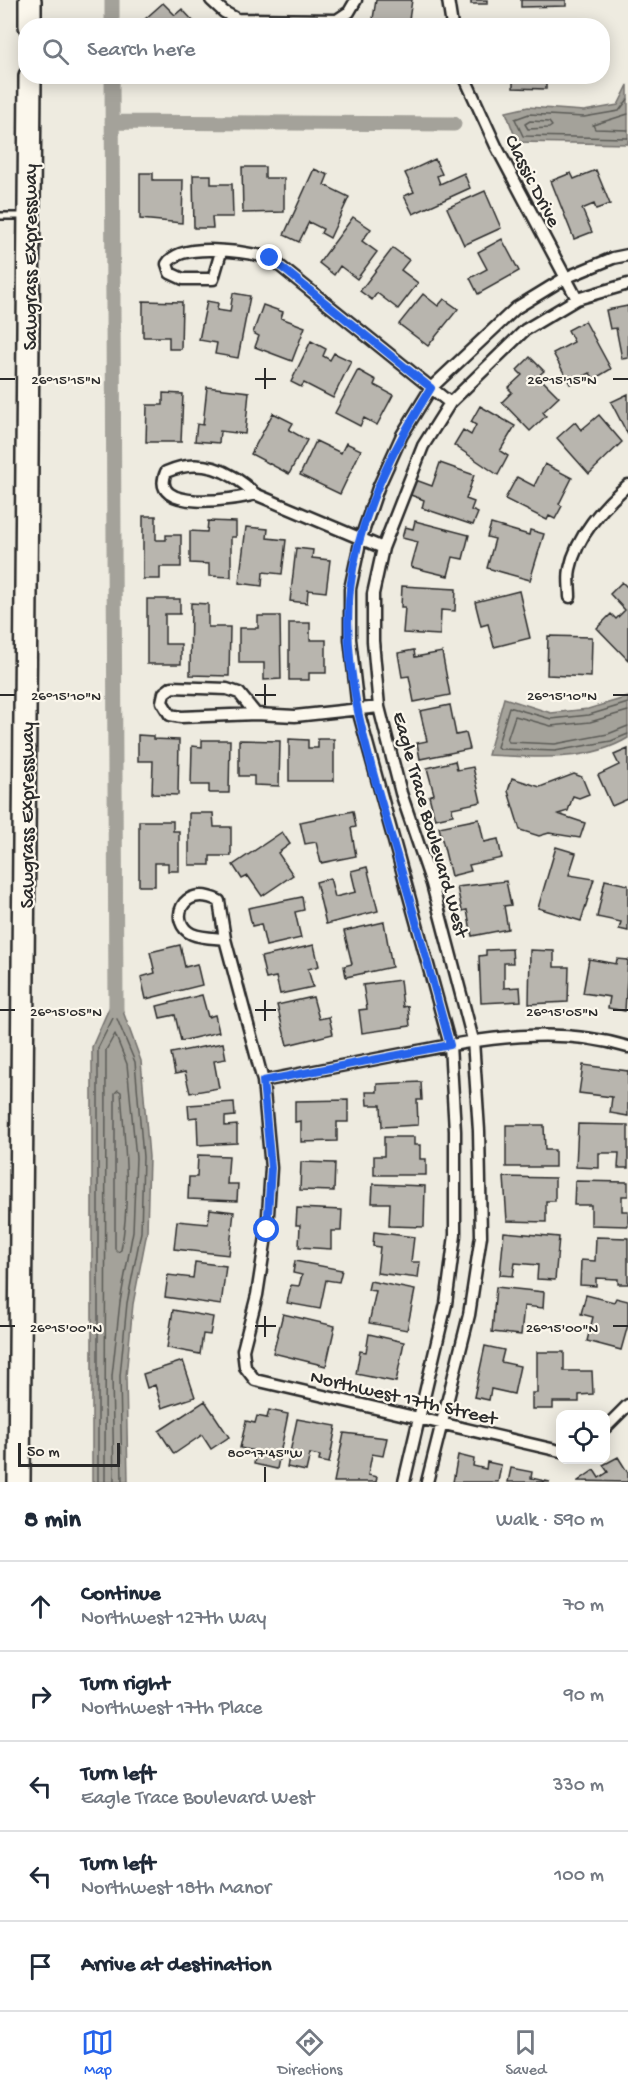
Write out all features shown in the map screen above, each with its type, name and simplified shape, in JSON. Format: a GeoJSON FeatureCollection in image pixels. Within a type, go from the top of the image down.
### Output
{"type":"FeatureCollection","features":[{"type":"Feature","properties":{"kind":"highway"},"geometry":{"type":"LineString","coordinates":[[30,0],[30,18]]}},
{"type":"Feature","properties":{"kind":"highway","name":"Sawgrass Expressway"},"geometry":{"type":"LineString","coordinates":[[19,1482],[30,84]]}},
{"type":"Feature","properties":{"kind":"street"},"geometry":{"type":"LineString","coordinates":[[211,0],[224,12],[235,18]]}},
{"type":"Feature","properties":{"kind":"street"},"geometry":{"type":"LineString","coordinates":[[340,18],[349,12],[356,0]]}},
{"type":"Feature","properties":{"kind":"street"},"geometry":{"type":"LineString","coordinates":[[448,0],[451,18]]}},
{"type":"Feature","properties":{"kind":"street","name":"Classic Drive"},"geometry":{"type":"LineString","coordinates":[[468,84],[496,146],[577,299]]}},
{"type":"Feature","properties":{"kind":"street"},"geometry":{"type":"LineString","coordinates":[[220,252],[213,279],[183,279],[170,273],[166,264],[171,256],[184,251],[220,252],[254,254],[270,258],[450,403]]}},
{"type":"Feature","properties":{"kind":"street","name":"Eagle Trace Boulevard West"},"geometry":{"type":"LineString","coordinates":[[404,1482],[446,1304],[455,1235],[455,1131],[450,1045],[357,710],[350,639],[350,589],[361,538],[402,435],[431,388],[516,308],[565,278],[613,258],[628,255]]}},
{"type":"Feature","properties":{"kind":"street","name":"Eagle Trace Boulevard West"},"geometry":{"type":"LineString","coordinates":[[427,1482],[469,1315],[481,1236],[473,1041],[432,884],[401,793],[380,708],[373,641],[373,594],[383,548],[423,446],[450,403],[525,330],[577,299],[628,284]]}},
{"type":"Feature","properties":{"kind":"street"},"geometry":{"type":"LineString","coordinates":[[255,494],[237,499],[176,499],[164,489],[162,480],[166,472],[178,466],[219,468],[239,478],[255,494],[383,548]]}},
{"type":"Feature","properties":{"kind":"street"},"geometry":{"type":"LineString","coordinates":[[570,597],[570,570],[585,534],[606,507],[628,485]]}},
{"type":"Feature","properties":{"kind":"street"},"geometry":{"type":"LineString","coordinates":[[256,714],[239,693],[227,689],[172,687],[164,693],[162,702],[170,715],[181,717],[256,714],[295,716],[380,708]]}},
{"type":"Feature","properties":{"kind":"street"},"geometry":{"type":"LineString","coordinates":[[225,939],[192,934],[184,927],[179,914],[184,903],[194,895],[208,895],[219,901],[225,939],[263,1081],[450,1045],[513,1036],[564,1035],[628,1047]]}},
{"type":"Feature","properties":{"kind":"street","name":"Northwest 17th Street"},"geometry":{"type":"LineString","coordinates":[[263,1081],[271,1168],[267,1230],[257,1294],[243,1350],[245,1367],[255,1380],[556,1450]]}},
{"type":"Feature","properties":{"kind":"street"},"geometry":{"type":"LineString","coordinates":[[610,1423],[628,1405]]}},
{"type":"Feature","properties":{"kind":"lane"},"geometry":{"type":"LineString","coordinates":[[0,216],[29,216]]}},
{"type":"Feature","properties":{"kind":"water"},"geometry":{"type":"Polygon","coordinates":[[[628,85],[628,144],[517,142],[506,112],[528,107],[584,111],[618,105],[628,85]]]}},
{"type":"Feature","properties":{"kind":"water"},"geometry":{"type":"Polygon","coordinates":[[[628,697],[628,738],[612,746],[560,757],[488,755],[504,698],[551,713],[588,709],[628,697]]]}},
{"type":"Feature","properties":{"kind":"water"},"geometry":{"type":"Polygon","coordinates":[[[116,992],[141,1061],[149,1157],[147,1232],[133,1304],[126,1376],[128,1482],[92,1482],[92,1047],[116,992]]]}},
{"type":"Feature","properties":{"kind":"building"},"geometry":{"type":"Polygon","coordinates":[[[376,0],[412,0],[409,18],[373,18],[376,0]]]}},
{"type":"Feature","properties":{"kind":"building"},"geometry":{"type":"Polygon","coordinates":[[[471,0],[487,0],[487,4],[471,4],[471,0]]]}},
{"type":"Feature","properties":{"kind":"building"},"geometry":{"type":"Polygon","coordinates":[[[521,0],[566,0],[566,6],[521,7],[521,0]]]}},
{"type":"Feature","properties":{"kind":"building"},"geometry":{"type":"Polygon","coordinates":[[[163,3],[175,15],[182,9],[190,18],[146,18],[163,3]]]}},
{"type":"Feature","properties":{"kind":"building"},"geometry":{"type":"Polygon","coordinates":[[[513,84],[546,84],[546,89],[513,88],[513,84]]]}},
{"type":"Feature","properties":{"kind":"building"},"geometry":{"type":"Polygon","coordinates":[[[435,159],[442,174],[437,176],[440,184],[464,173],[470,188],[413,214],[404,196],[414,192],[405,173],[435,159]]]}},
{"type":"Feature","properties":{"kind":"building"},"geometry":{"type":"Polygon","coordinates":[[[242,167],[265,167],[265,178],[284,178],[284,212],[243,213],[242,167]]]}},
{"type":"Feature","properties":{"kind":"building"},"geometry":{"type":"Polygon","coordinates":[[[314,169],[328,175],[324,185],[349,197],[330,238],[321,233],[323,229],[309,222],[299,242],[284,235],[314,169]]]}},
{"type":"Feature","properties":{"kind":"building"},"geometry":{"type":"Polygon","coordinates":[[[596,170],[610,204],[596,209],[594,204],[582,209],[592,232],[574,239],[551,181],[571,173],[574,179],[596,170]]]}},
{"type":"Feature","properties":{"kind":"building"},"geometry":{"type":"Polygon","coordinates":[[[140,173],[153,173],[153,180],[183,180],[182,223],[140,219],[140,173]]]}},
{"type":"Feature","properties":{"kind":"building"},"geometry":{"type":"Polygon","coordinates":[[[193,175],[211,175],[211,184],[232,184],[233,217],[212,217],[213,228],[194,228],[193,175]]]}},
{"type":"Feature","properties":{"kind":"building"},"geometry":{"type":"Polygon","coordinates":[[[485,191],[501,228],[464,245],[447,208],[485,191]]]}},
{"type":"Feature","properties":{"kind":"building"},"geometry":{"type":"Polygon","coordinates":[[[353,217],[371,229],[362,241],[377,252],[357,279],[340,266],[334,275],[319,263],[353,217]]]}},
{"type":"Feature","properties":{"kind":"building"},"geometry":{"type":"Polygon","coordinates":[[[502,239],[519,271],[478,294],[470,278],[487,269],[478,252],[502,239]]]}},
{"type":"Feature","properties":{"kind":"building"},"geometry":{"type":"Polygon","coordinates":[[[393,248],[409,260],[401,270],[418,283],[398,309],[377,293],[372,300],[360,291],[393,248]]]}},
{"type":"Feature","properties":{"kind":"building"},"geometry":{"type":"Polygon","coordinates":[[[233,293],[250,296],[238,358],[215,354],[217,343],[199,340],[207,301],[218,303],[217,310],[230,312],[233,293]]]}},
{"type":"Feature","properties":{"kind":"building"},"geometry":{"type":"Polygon","coordinates":[[[423,294],[438,306],[444,299],[458,309],[428,346],[399,324],[423,294]]]}},
{"type":"Feature","properties":{"kind":"building"},"geometry":{"type":"Polygon","coordinates":[[[143,301],[182,302],[181,349],[169,349],[169,337],[143,337],[143,301]]]}},
{"type":"Feature","properties":{"kind":"building"},"geometry":{"type":"Polygon","coordinates":[[[263,305],[283,312],[281,318],[305,327],[292,361],[255,347],[259,336],[253,333],[263,305]]]}},
{"type":"Feature","properties":{"kind":"building"},"geometry":{"type":"Polygon","coordinates":[[[628,306],[628,358],[622,359],[616,328],[610,329],[606,310],[628,306]]]}},
{"type":"Feature","properties":{"kind":"building"},"geometry":{"type":"Polygon","coordinates":[[[585,321],[611,369],[594,379],[590,373],[570,384],[553,353],[574,342],[568,330],[585,321]]]}},
{"type":"Feature","properties":{"kind":"building"},"geometry":{"type":"Polygon","coordinates":[[[311,341],[326,349],[323,356],[330,360],[334,353],[351,361],[333,398],[304,383],[301,387],[291,382],[311,341]]]}},
{"type":"Feature","properties":{"kind":"building"},"geometry":{"type":"Polygon","coordinates":[[[530,357],[544,371],[538,376],[559,397],[543,412],[546,416],[530,431],[502,402],[512,392],[508,388],[522,375],[517,370],[530,357]]]}},
{"type":"Feature","properties":{"kind":"building"},"geometry":{"type":"Polygon","coordinates":[[[358,370],[376,380],[374,385],[393,395],[377,425],[364,418],[360,426],[335,413],[358,370]]]}},
{"type":"Feature","properties":{"kind":"building"},"geometry":{"type":"Polygon","coordinates":[[[207,387],[249,392],[245,434],[220,431],[219,443],[195,441],[197,424],[203,425],[207,387]]]}},
{"type":"Feature","properties":{"kind":"building"},"geometry":{"type":"Polygon","coordinates":[[[163,393],[183,394],[181,442],[146,442],[147,405],[163,405],[163,393]]]}},
{"type":"Feature","properties":{"kind":"building"},"geometry":{"type":"Polygon","coordinates":[[[628,394],[628,435],[611,402],[628,394]]]}},
{"type":"Feature","properties":{"kind":"building"},"geometry":{"type":"Polygon","coordinates":[[[480,406],[515,426],[500,451],[508,456],[498,475],[454,445],[463,430],[471,435],[476,425],[471,422],[480,406]]]}},
{"type":"Feature","properties":{"kind":"building"},"geometry":{"type":"Polygon","coordinates":[[[273,413],[293,423],[289,430],[307,440],[289,474],[251,454],[273,413]]]}},
{"type":"Feature","properties":{"kind":"building"},"geometry":{"type":"Polygon","coordinates":[[[599,415],[622,442],[589,474],[557,438],[575,422],[581,430],[599,415]]]}},
{"type":"Feature","properties":{"kind":"building"},"geometry":{"type":"Polygon","coordinates":[[[316,441],[341,453],[346,443],[361,450],[340,494],[300,475],[316,441]]]}},
{"type":"Feature","properties":{"kind":"building"},"geometry":{"type":"Polygon","coordinates":[[[440,463],[474,475],[466,499],[474,502],[471,510],[478,513],[473,525],[422,508],[424,500],[408,494],[413,479],[432,486],[440,463]]]}},
{"type":"Feature","properties":{"kind":"building"},"geometry":{"type":"Polygon","coordinates":[[[545,464],[572,478],[559,504],[562,506],[555,519],[549,516],[547,520],[505,499],[517,477],[534,486],[545,464]]]}},
{"type":"Feature","properties":{"kind":"building"},"geometry":{"type":"Polygon","coordinates":[[[143,516],[156,516],[156,540],[166,540],[166,535],[181,535],[181,567],[160,567],[160,579],[143,579],[143,516]]]}},
{"type":"Feature","properties":{"kind":"building"},"geometry":{"type":"Polygon","coordinates":[[[208,521],[236,522],[236,537],[231,537],[231,577],[209,576],[209,564],[190,563],[190,531],[207,532],[208,521]]]}},
{"type":"Feature","properties":{"kind":"building"},"geometry":{"type":"Polygon","coordinates":[[[415,521],[469,535],[463,559],[453,557],[448,576],[411,567],[418,542],[402,538],[405,527],[413,529],[415,521]]]}},
{"type":"Feature","properties":{"kind":"building"},"geometry":{"type":"Polygon","coordinates":[[[491,524],[529,535],[530,530],[544,534],[530,580],[487,568],[495,539],[487,537],[491,524]]]}},
{"type":"Feature","properties":{"kind":"building"},"geometry":{"type":"Polygon","coordinates":[[[246,527],[268,529],[267,538],[286,540],[282,574],[263,572],[262,586],[239,583],[246,527]]]}},
{"type":"Feature","properties":{"kind":"building"},"geometry":{"type":"Polygon","coordinates":[[[296,548],[313,550],[312,558],[330,560],[326,592],[308,590],[307,603],[290,601],[296,548]]]}},
{"type":"Feature","properties":{"kind":"building"},"geometry":{"type":"Polygon","coordinates":[[[622,582],[628,588],[628,660],[597,628],[611,614],[616,619],[625,610],[610,594],[622,582]]]}},
{"type":"Feature","properties":{"kind":"building"},"geometry":{"type":"Polygon","coordinates":[[[402,586],[456,589],[455,611],[441,610],[440,635],[403,633],[405,607],[401,607],[402,586]]]}},
{"type":"Feature","properties":{"kind":"building"},"geometry":{"type":"Polygon","coordinates":[[[519,591],[530,638],[494,647],[488,624],[481,626],[475,602],[519,591]]]}},
{"type":"Feature","properties":{"kind":"building"},"geometry":{"type":"Polygon","coordinates":[[[147,599],[180,599],[180,614],[165,614],[165,644],[181,644],[181,664],[147,664],[147,599]]]}},
{"type":"Feature","properties":{"kind":"building"},"geometry":{"type":"Polygon","coordinates":[[[191,603],[208,604],[208,627],[230,627],[229,676],[190,675],[191,603]]]}},
{"type":"Feature","properties":{"kind":"building"},"geometry":{"type":"Polygon","coordinates":[[[258,616],[280,616],[281,679],[264,680],[264,663],[239,663],[239,628],[258,628],[258,616]]]}},
{"type":"Feature","properties":{"kind":"building"},"geometry":{"type":"Polygon","coordinates":[[[289,623],[310,623],[310,640],[326,640],[326,673],[309,673],[309,680],[289,680],[289,623]]]}},
{"type":"Feature","properties":{"kind":"building"},"geometry":{"type":"Polygon","coordinates":[[[548,636],[592,637],[591,677],[547,675],[548,636]]]}},
{"type":"Feature","properties":{"kind":"building"},"geometry":{"type":"Polygon","coordinates":[[[414,650],[415,657],[442,652],[450,695],[414,702],[409,676],[402,677],[398,653],[414,650]]]}},
{"type":"Feature","properties":{"kind":"building"},"geometry":{"type":"Polygon","coordinates":[[[450,705],[456,735],[466,733],[470,749],[420,759],[417,743],[427,741],[420,711],[450,705]]]}},
{"type":"Feature","properties":{"kind":"building"},"geometry":{"type":"Polygon","coordinates":[[[138,735],[153,736],[153,739],[179,740],[178,795],[152,794],[153,761],[138,761],[138,735]]]}},
{"type":"Feature","properties":{"kind":"building"},"geometry":{"type":"Polygon","coordinates":[[[289,739],[308,740],[308,748],[318,748],[318,739],[334,739],[334,781],[289,781],[289,739]]]}},
{"type":"Feature","properties":{"kind":"building"},"geometry":{"type":"Polygon","coordinates":[[[202,740],[230,740],[229,793],[209,793],[209,785],[191,785],[192,746],[202,747],[202,740]]]}},
{"type":"Feature","properties":{"kind":"building"},"geometry":{"type":"Polygon","coordinates":[[[239,740],[280,741],[279,786],[254,785],[254,776],[239,776],[239,740]]]}},
{"type":"Feature","properties":{"kind":"building"},"geometry":{"type":"Polygon","coordinates":[[[628,749],[628,799],[612,806],[598,775],[619,765],[614,755],[628,749]]]}},
{"type":"Feature","properties":{"kind":"building"},"geometry":{"type":"Polygon","coordinates":[[[455,761],[457,770],[473,767],[481,802],[452,808],[453,815],[435,819],[429,796],[434,794],[427,768],[455,761]]]}},
{"type":"Feature","properties":{"kind":"building"},"geometry":{"type":"Polygon","coordinates":[[[574,774],[582,777],[589,794],[579,798],[573,796],[568,811],[558,814],[585,823],[580,838],[549,833],[539,836],[520,830],[508,791],[512,778],[540,787],[574,774]]]}},
{"type":"Feature","properties":{"kind":"building"},"geometry":{"type":"Polygon","coordinates":[[[353,811],[356,827],[351,828],[356,856],[321,863],[316,842],[305,844],[300,822],[353,811]]]}},
{"type":"Feature","properties":{"kind":"building"},"geometry":{"type":"Polygon","coordinates":[[[189,813],[213,813],[214,827],[231,827],[231,856],[210,856],[210,865],[189,865],[189,813]]]}},
{"type":"Feature","properties":{"kind":"building"},"geometry":{"type":"Polygon","coordinates":[[[479,819],[484,842],[498,839],[502,858],[469,865],[471,871],[451,876],[439,827],[479,819]]]}},
{"type":"Feature","properties":{"kind":"building"},"geometry":{"type":"Polygon","coordinates":[[[139,821],[173,821],[173,831],[179,831],[179,871],[168,871],[168,863],[155,863],[155,886],[139,886],[139,821]]]}},
{"type":"Feature","properties":{"kind":"building"},"geometry":{"type":"Polygon","coordinates":[[[282,832],[290,844],[278,853],[293,875],[262,896],[248,876],[242,879],[233,865],[282,832]]]}},
{"type":"Feature","properties":{"kind":"building"},"geometry":{"type":"Polygon","coordinates":[[[556,847],[576,853],[569,875],[594,879],[581,921],[538,908],[556,847]]]}},
{"type":"Feature","properties":{"kind":"building"},"geometry":{"type":"Polygon","coordinates":[[[367,867],[378,911],[326,924],[316,882],[330,878],[335,897],[356,892],[351,871],[367,867]]]}},
{"type":"Feature","properties":{"kind":"building"},"geometry":{"type":"Polygon","coordinates":[[[605,880],[628,885],[628,931],[619,929],[621,922],[597,917],[605,880]]]}},
{"type":"Feature","properties":{"kind":"building"},"geometry":{"type":"Polygon","coordinates":[[[506,881],[511,905],[504,906],[508,929],[472,936],[467,910],[462,911],[457,887],[506,881]]]}},
{"type":"Feature","properties":{"kind":"building"},"geometry":{"type":"Polygon","coordinates":[[[302,897],[304,910],[295,912],[301,938],[266,946],[261,924],[252,926],[248,908],[302,897]]]}},
{"type":"Feature","properties":{"kind":"building"},"geometry":{"type":"Polygon","coordinates":[[[384,922],[392,967],[346,977],[344,966],[352,964],[344,931],[384,922]]]}},
{"type":"Feature","properties":{"kind":"building"},"geometry":{"type":"Polygon","coordinates":[[[180,945],[185,967],[197,964],[202,985],[146,999],[141,977],[155,973],[150,952],[180,945]]]}},
{"type":"Feature","properties":{"kind":"building"},"geometry":{"type":"Polygon","coordinates":[[[314,945],[319,966],[308,969],[313,987],[280,994],[276,977],[266,979],[261,957],[314,945]]]}},
{"type":"Feature","properties":{"kind":"building"},"geometry":{"type":"Polygon","coordinates":[[[512,949],[513,963],[504,963],[504,988],[520,987],[521,1001],[481,1003],[479,956],[486,955],[486,950],[512,949]]]}},
{"type":"Feature","properties":{"kind":"building"},"geometry":{"type":"Polygon","coordinates":[[[530,950],[554,951],[554,967],[569,967],[568,1002],[529,1004],[530,950]]]}},
{"type":"Feature","properties":{"kind":"building"},"geometry":{"type":"Polygon","coordinates":[[[589,959],[616,964],[617,959],[628,960],[625,1011],[608,1008],[610,997],[583,993],[589,959]]]}},
{"type":"Feature","properties":{"kind":"building"},"geometry":{"type":"Polygon","coordinates":[[[400,980],[403,1007],[408,1006],[410,1026],[362,1033],[359,1010],[367,1009],[363,985],[400,980]]]}},
{"type":"Feature","properties":{"kind":"building"},"geometry":{"type":"Polygon","coordinates":[[[202,995],[208,1017],[215,1015],[219,1032],[181,1041],[175,1015],[160,1018],[157,1006],[202,995]]]}},
{"type":"Feature","properties":{"kind":"building"},"geometry":{"type":"Polygon","coordinates":[[[313,997],[319,1019],[329,1017],[333,1034],[287,1045],[277,1005],[313,997]]]}},
{"type":"Feature","properties":{"kind":"building"},"geometry":{"type":"Polygon","coordinates":[[[223,1043],[226,1059],[214,1061],[219,1088],[190,1093],[185,1072],[175,1074],[171,1053],[223,1043]]]}},
{"type":"Feature","properties":{"kind":"building"},"geometry":{"type":"Polygon","coordinates":[[[583,1065],[628,1071],[628,1116],[610,1113],[612,1097],[579,1093],[583,1065]]]}},
{"type":"Feature","properties":{"kind":"building"},"geometry":{"type":"Polygon","coordinates":[[[421,1082],[422,1100],[417,1100],[418,1125],[382,1127],[381,1105],[367,1105],[366,1092],[377,1092],[377,1084],[421,1082]]]}},
{"type":"Feature","properties":{"kind":"building"},"geometry":{"type":"Polygon","coordinates":[[[348,1100],[348,1122],[337,1122],[337,1141],[301,1142],[301,1121],[295,1122],[295,1101],[348,1100]]]}},
{"type":"Feature","properties":{"kind":"building"},"geometry":{"type":"Polygon","coordinates":[[[234,1102],[235,1116],[225,1117],[225,1126],[237,1125],[237,1143],[198,1145],[197,1117],[189,1118],[188,1105],[234,1102]]]}},
{"type":"Feature","properties":{"kind":"building"},"geometry":{"type":"Polygon","coordinates":[[[578,1124],[628,1125],[628,1168],[618,1168],[619,1153],[599,1153],[599,1168],[576,1167],[578,1124]]]}},
{"type":"Feature","properties":{"kind":"building"},"geometry":{"type":"Polygon","coordinates":[[[506,1125],[544,1125],[545,1150],[555,1150],[555,1167],[506,1167],[506,1125]]]}},
{"type":"Feature","properties":{"kind":"building"},"geometry":{"type":"Polygon","coordinates":[[[384,1137],[414,1137],[414,1145],[420,1145],[420,1159],[426,1159],[426,1175],[374,1175],[374,1156],[384,1156],[384,1137]]]}},
{"type":"Feature","properties":{"kind":"building"},"geometry":{"type":"Polygon","coordinates":[[[198,1155],[229,1156],[227,1184],[238,1184],[237,1201],[188,1199],[189,1177],[197,1177],[198,1155]]]}},
{"type":"Feature","properties":{"kind":"building"},"geometry":{"type":"Polygon","coordinates":[[[301,1162],[335,1163],[334,1191],[300,1190],[301,1162]]]}},
{"type":"Feature","properties":{"kind":"building"},"geometry":{"type":"Polygon","coordinates":[[[504,1177],[555,1178],[555,1201],[546,1201],[546,1222],[507,1221],[504,1177]]]}},
{"type":"Feature","properties":{"kind":"building"},"geometry":{"type":"Polygon","coordinates":[[[575,1181],[628,1182],[628,1196],[622,1196],[622,1211],[628,1211],[628,1226],[591,1225],[591,1205],[574,1205],[575,1181]]]}},
{"type":"Feature","properties":{"kind":"building"},"geometry":{"type":"Polygon","coordinates":[[[373,1184],[425,1186],[424,1227],[389,1226],[390,1203],[372,1203],[373,1184]]]}},
{"type":"Feature","properties":{"kind":"building"},"geometry":{"type":"Polygon","coordinates":[[[297,1208],[342,1210],[341,1231],[331,1231],[331,1249],[299,1247],[300,1225],[296,1225],[297,1208]]]}},
{"type":"Feature","properties":{"kind":"building"},"geometry":{"type":"Polygon","coordinates":[[[210,1209],[234,1212],[229,1255],[174,1249],[177,1221],[208,1224],[210,1209]]]}},
{"type":"Feature","properties":{"kind":"building"},"geometry":{"type":"Polygon","coordinates":[[[374,1232],[414,1237],[411,1262],[420,1262],[418,1278],[377,1273],[380,1247],[373,1246],[374,1232]]]}},
{"type":"Feature","properties":{"kind":"building"},"geometry":{"type":"Polygon","coordinates":[[[504,1232],[559,1237],[555,1280],[537,1279],[538,1265],[515,1263],[513,1276],[500,1275],[504,1232]]]}},
{"type":"Feature","properties":{"kind":"building"},"geometry":{"type":"Polygon","coordinates":[[[596,1237],[628,1238],[628,1284],[618,1284],[618,1279],[596,1278],[596,1286],[580,1285],[581,1260],[595,1261],[596,1237]]]}},
{"type":"Feature","properties":{"kind":"building"},"geometry":{"type":"Polygon","coordinates":[[[295,1261],[342,1270],[339,1282],[326,1280],[320,1309],[287,1303],[291,1285],[299,1286],[302,1275],[293,1273],[295,1261]]]}},
{"type":"Feature","properties":{"kind":"building"},"geometry":{"type":"Polygon","coordinates":[[[195,1262],[226,1266],[221,1305],[165,1297],[168,1275],[193,1278],[195,1262]]]}},
{"type":"Feature","properties":{"kind":"building"},"geometry":{"type":"Polygon","coordinates":[[[370,1281],[415,1290],[407,1330],[369,1323],[376,1291],[368,1290],[370,1281]]]}},
{"type":"Feature","properties":{"kind":"building"},"geometry":{"type":"Polygon","coordinates":[[[496,1287],[544,1292],[543,1308],[524,1306],[521,1335],[492,1332],[496,1287]]]}},
{"type":"Feature","properties":{"kind":"building"},"geometry":{"type":"Polygon","coordinates":[[[586,1295],[614,1302],[616,1298],[628,1301],[628,1325],[621,1350],[587,1341],[593,1317],[581,1314],[586,1295]]]}},
{"type":"Feature","properties":{"kind":"building"},"geometry":{"type":"Polygon","coordinates":[[[173,1310],[213,1317],[210,1335],[203,1334],[200,1354],[167,1348],[173,1310]]]}},
{"type":"Feature","properties":{"kind":"building"},"geometry":{"type":"Polygon","coordinates":[[[283,1314],[335,1326],[326,1366],[273,1353],[283,1314]]]}},
{"type":"Feature","properties":{"kind":"building"},"geometry":{"type":"Polygon","coordinates":[[[369,1334],[404,1342],[396,1382],[356,1374],[360,1351],[366,1352],[369,1334]]]}},
{"type":"Feature","properties":{"kind":"building"},"geometry":{"type":"Polygon","coordinates":[[[485,1346],[504,1350],[501,1362],[520,1366],[514,1394],[491,1389],[489,1400],[474,1397],[485,1346]]]}},
{"type":"Feature","properties":{"kind":"building"},"geometry":{"type":"Polygon","coordinates":[[[537,1352],[564,1352],[564,1371],[592,1371],[593,1394],[579,1395],[579,1402],[553,1402],[553,1409],[532,1409],[532,1393],[537,1393],[537,1352]]]}},
{"type":"Feature","properties":{"kind":"building"},"geometry":{"type":"Polygon","coordinates":[[[183,1361],[195,1397],[162,1408],[155,1385],[147,1388],[143,1374],[183,1361]]]}},
{"type":"Feature","properties":{"kind":"building"},"geometry":{"type":"Polygon","coordinates":[[[205,1401],[229,1437],[211,1449],[202,1435],[174,1454],[159,1431],[205,1401]]]}},
{"type":"Feature","properties":{"kind":"building"},"geometry":{"type":"Polygon","coordinates":[[[269,1410],[288,1414],[277,1469],[254,1464],[256,1451],[240,1448],[246,1421],[255,1423],[257,1416],[267,1418],[269,1410]]]}},
{"type":"Feature","properties":{"kind":"building"},"geometry":{"type":"Polygon","coordinates":[[[297,1419],[336,1426],[329,1463],[319,1461],[320,1456],[310,1454],[306,1471],[287,1467],[297,1419]]]}},
{"type":"Feature","properties":{"kind":"building"},"geometry":{"type":"Polygon","coordinates":[[[344,1433],[387,1438],[383,1456],[372,1454],[368,1475],[377,1477],[376,1482],[334,1482],[344,1433]]]}},
{"type":"Feature","properties":{"kind":"building"},"geometry":{"type":"Polygon","coordinates":[[[458,1455],[474,1459],[473,1466],[486,1469],[487,1462],[501,1465],[498,1482],[453,1482],[458,1455]]]}},
{"type":"Feature","properties":{"kind":"building"},"geometry":{"type":"Polygon","coordinates":[[[618,1457],[628,1473],[628,1482],[578,1481],[594,1470],[599,1478],[608,1472],[603,1465],[610,1464],[610,1461],[618,1457]]]}},
{"type":"Feature","properties":{"kind":"building"},"geometry":{"type":"Polygon","coordinates":[[[511,1468],[532,1472],[531,1478],[550,1482],[508,1482],[511,1468]]]}},
{"type":"Feature","properties":{"kind":"waterway"},"geometry":{"type":"LineString","coordinates":[[112,0],[112,18]]}},
{"type":"Feature","properties":{"kind":"waterway"},"geometry":{"type":"LineString","coordinates":[[112,84],[116,1011]]}},
{"type":"Feature","properties":{"kind":"waterway"},"geometry":{"type":"LineString","coordinates":[[112,122],[454,124]]}},
{"type":"Feature","properties":{"kind":"route"},"geometry":{"type":"LineString","coordinates":[[267,1230],[271,1168],[263,1081],[450,1045],[357,710],[350,639],[350,589],[361,538],[378,488],[402,435],[431,388],[270,258]]}}]}
